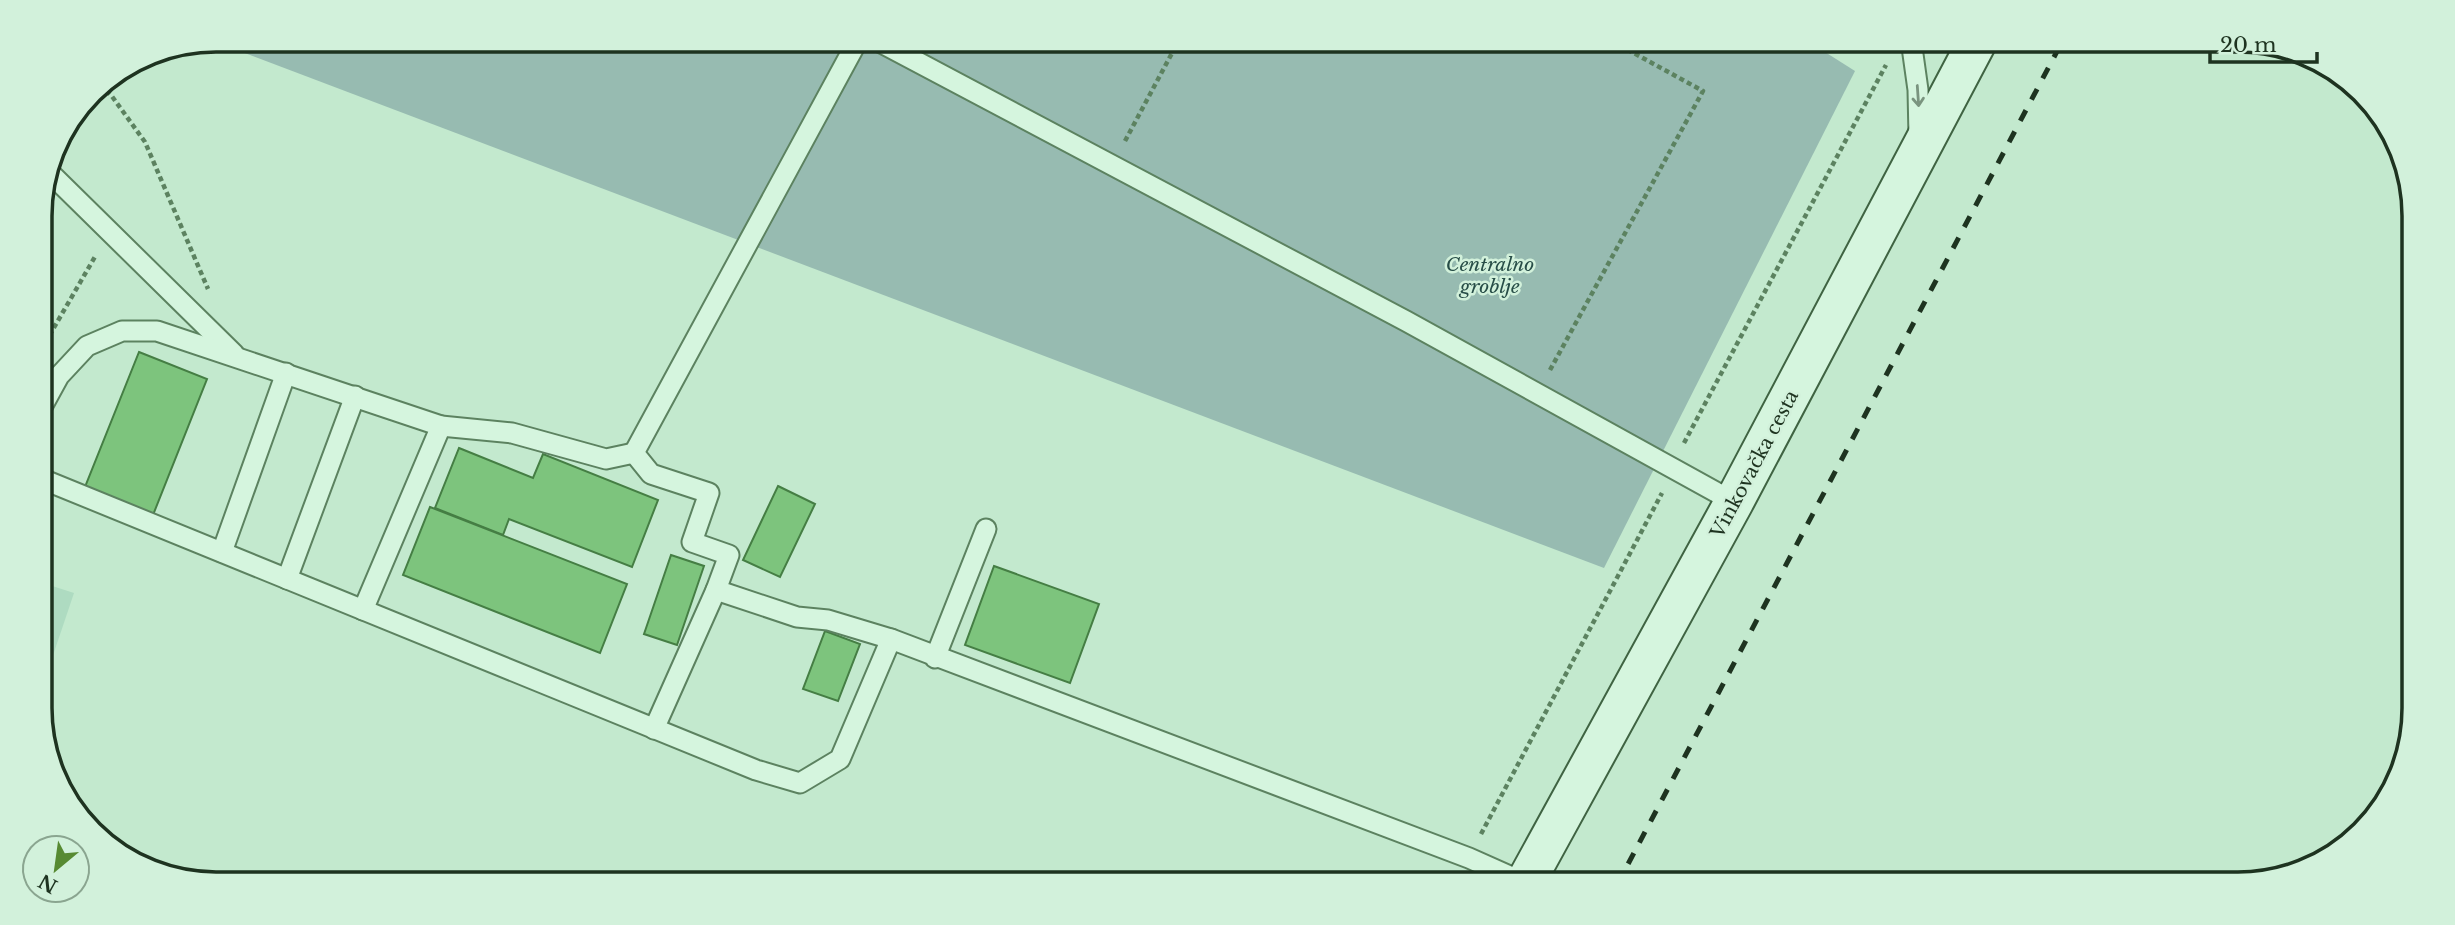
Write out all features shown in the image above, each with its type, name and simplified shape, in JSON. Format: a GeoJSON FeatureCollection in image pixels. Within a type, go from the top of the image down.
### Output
{"type":"FeatureCollection","features":[{"type":"Feature","properties":{"kind":"main road","name":"Vinkovačka cesta"},"geometry":{"type":"LineString","coordinates":[[1532,872],[1734,502],[1972,52]]}},
{"type":"Feature","properties":{"kind":"lane"},"geometry":{"type":"LineString","coordinates":[[1913,52],[1920,120],[1918,152]]}},
{"type":"Feature","properties":{"kind":"lane"},"geometry":{"type":"LineString","coordinates":[[53,388],[59,376],[87,346],[122,331],[157,331],[441,426],[512,433],[606,459],[635,453],[851,53]]}},
{"type":"Feature","properties":{"kind":"lane"},"geometry":{"type":"LineString","coordinates":[[900,53],[1334,282],[1734,502]]}},
{"type":"Feature","properties":{"kind":"lane"},"geometry":{"type":"LineString","coordinates":[[57,180],[237,357]]}},
{"type":"Feature","properties":{"kind":"lane"},"geometry":{"type":"LineString","coordinates":[[222,552],[286,373]]}},
{"type":"Feature","properties":{"kind":"lane"},"geometry":{"type":"LineString","coordinates":[[287,579],[355,396]]}},
{"type":"Feature","properties":{"kind":"lane"},"geometry":{"type":"LineString","coordinates":[[363,610],[441,426]]}},
{"type":"Feature","properties":{"kind":"lane"},"geometry":{"type":"LineString","coordinates":[[635,453],[651,474],[709,493],[692,541],[729,555],[654,729]]}},
{"type":"Feature","properties":{"kind":"lane"},"geometry":{"type":"LineString","coordinates":[[52,483],[654,729],[757,770],[800,783],[840,759],[891,639]]}},
{"type":"Feature","properties":{"kind":"lane"},"geometry":{"type":"LineString","coordinates":[[935,658],[986,529]]}},
{"type":"Feature","properties":{"kind":"lane"},"geometry":{"type":"LineString","coordinates":[[716,590],[797,618],[828,620],[891,639],[935,658],[1469,858],[1499,872]]}},
{"type":"Feature","properties":{"kind":"path"},"geometry":{"type":"LineString","coordinates":[[1537,393],[1703,91],[1633,52]]}},
{"type":"Feature","properties":{"kind":"path"},"geometry":{"type":"LineString","coordinates":[[1119,152],[1173,53]]}},
{"type":"Feature","properties":{"kind":"path"},"geometry":{"type":"LineString","coordinates":[[108,94],[145,142],[209,287],[197,316]]}},
{"type":"Feature","properties":{"kind":"path"},"geometry":{"type":"LineString","coordinates":[[53,330],[110,230]]}},
{"type":"Feature","properties":{"kind":"green space","name":"Centralno groblje"},"geometry":{"type":"Polygon","coordinates":[[[1825,52],[1855,71],[1604,568],[245,53],[1825,52]]]}},
{"type":"Feature","properties":{"kind":"green space"},"geometry":{"type":"Polygon","coordinates":[[[52,586],[74,593],[52,658],[52,586]]]}},
{"type":"Feature","properties":{"kind":"building"},"geometry":{"type":"Polygon","coordinates":[[[139,352],[207,379],[153,515],[85,487],[139,352]]]}},
{"type":"Feature","properties":{"kind":"building"},"geometry":{"type":"Polygon","coordinates":[[[459,448],[533,478],[543,454],[658,500],[632,567],[509,519],[503,535],[435,508],[459,448]]]}},
{"type":"Feature","properties":{"kind":"building"},"geometry":{"type":"Polygon","coordinates":[[[778,486],[815,504],[780,577],[743,560],[778,486]]]}},
{"type":"Feature","properties":{"kind":"building"},"geometry":{"type":"Polygon","coordinates":[[[430,507],[627,584],[600,653],[403,575],[430,507]]]}},
{"type":"Feature","properties":{"kind":"building"},"geometry":{"type":"Polygon","coordinates":[[[671,555],[704,566],[677,645],[644,634],[671,555]]]}},
{"type":"Feature","properties":{"kind":"building"},"geometry":{"type":"Polygon","coordinates":[[[994,566],[1099,604],[1070,683],[965,645],[994,566]]]}},
{"type":"Feature","properties":{"kind":"building"},"geometry":{"type":"Polygon","coordinates":[[[825,631],[860,644],[838,701],[803,689],[825,631]]]}},
{"type":"Feature","properties":{"kind":"railway"},"geometry":{"type":"LineString","coordinates":[[1624,872],[2057,52]]}}]}
